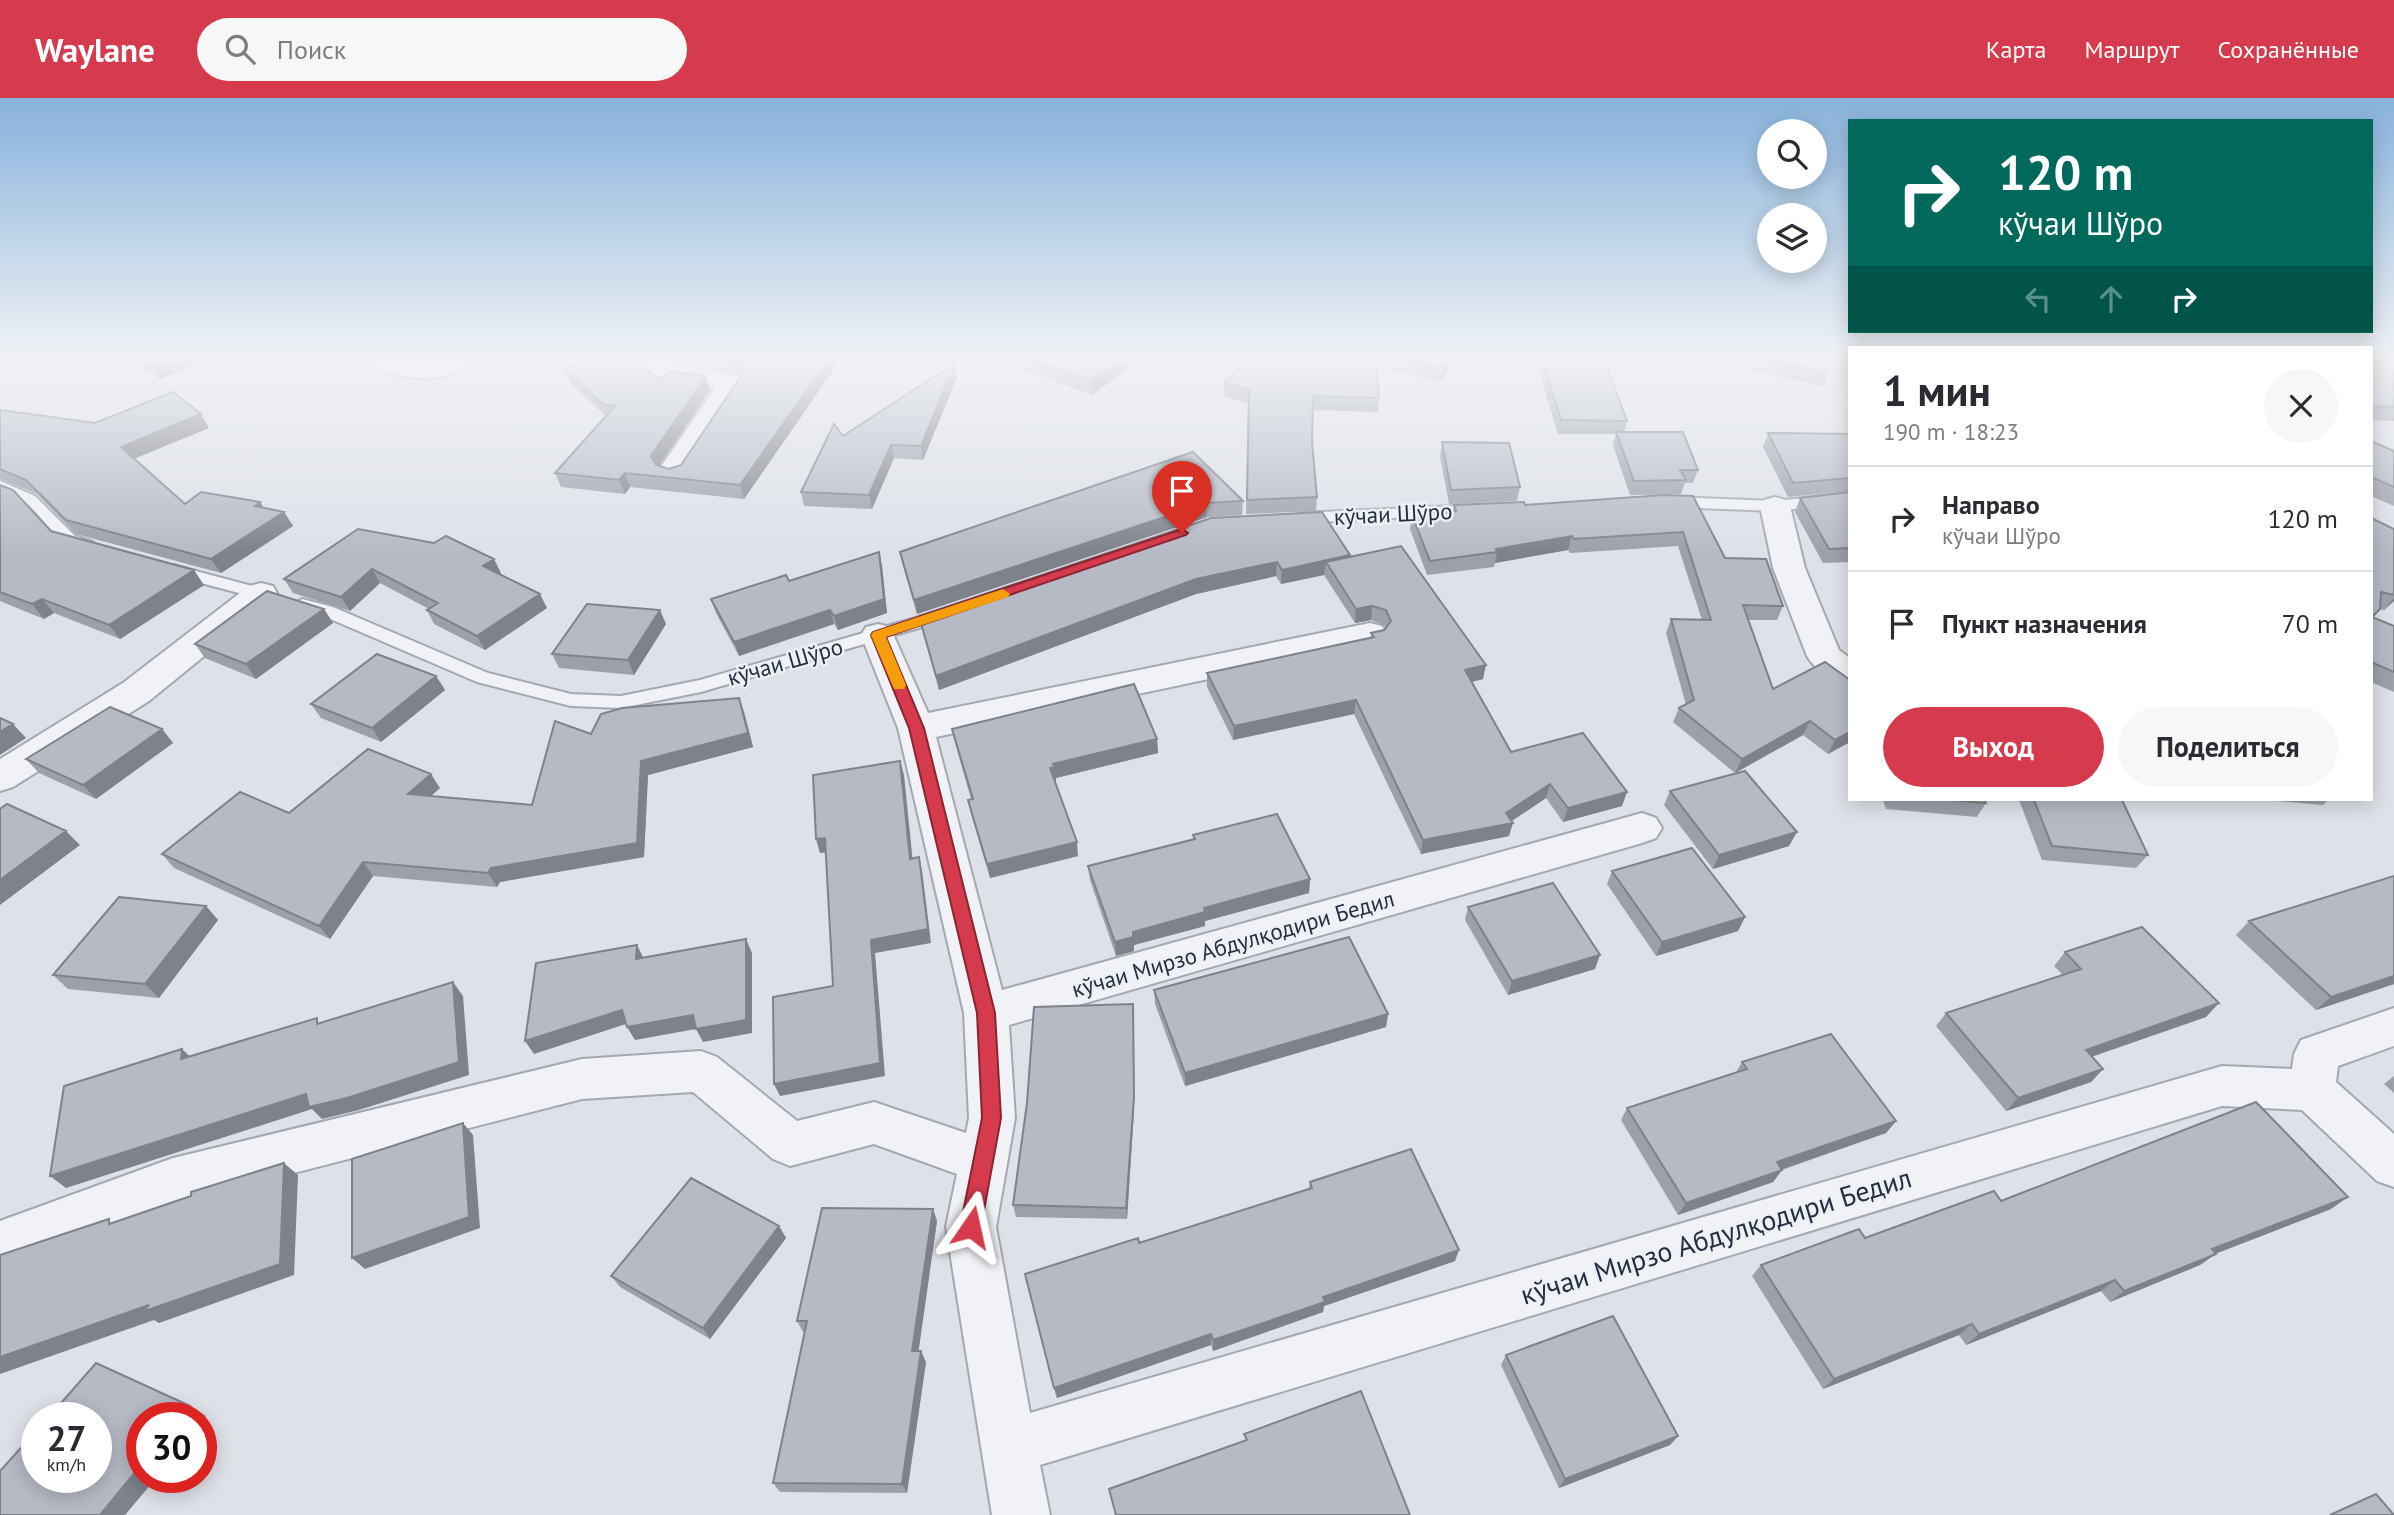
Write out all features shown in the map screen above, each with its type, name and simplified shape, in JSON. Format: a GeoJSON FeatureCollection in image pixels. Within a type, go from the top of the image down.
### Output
{"type":"FeatureCollection","features":[{"type":"Feature","properties":{"kind":"street"},"geometry":{"type":"LineString","coordinates":[[673,471],[706,422]]}},
{"type":"Feature","properties":{"kind":"street"},"geometry":{"type":"LineString","coordinates":[[1775,506],[1789,568],[1824,656],[1848,674]]}},
{"type":"Feature","properties":{"kind":"street"},"geometry":{"type":"LineString","coordinates":[[0,777],[136,691],[261,593]]}},
{"type":"Feature","properties":{"kind":"street"},"geometry":{"type":"LineString","coordinates":[[916,728],[1370,634]]}},
{"type":"Feature","properties":{"kind":"street"},"geometry":{"type":"LineString","coordinates":[[878,635],[916,728],[986,1013],[992,1118],[971,1227],[1021,1515]]}},
{"type":"Feature","properties":{"kind":"street","name":"кўчаи Мирзо Абдулқодири Бедил"},"geometry":{"type":"LineString","coordinates":[[986,1013],[1642,828]]}},
{"type":"Feature","properties":{"kind":"street"},"geometry":{"type":"LineString","coordinates":[[2394,1027],[2317,1054],[2312,1090],[2394,1165]]}},
{"type":"Feature","properties":{"kind":"street"},"geometry":{"type":"LineString","coordinates":[[0,1245],[173,1181],[582,1079],[701,1070],[790,1144],[874,1122],[983,1161]]}},
{"type":"Feature","properties":{"kind":"street","name":"кўчаи Мирзо Абдулқодири Бедил"},"geometry":{"type":"LineString","coordinates":[[1011,1446],[2222,1086],[2312,1090]]}},
{"type":"Feature","properties":{"kind":"lane"},"geometry":{"type":"LineString","coordinates":[[0,486],[30,499],[69,539],[109,552]]}},
{"type":"Feature","properties":{"kind":"lane"},"geometry":{"type":"LineString","coordinates":[[1659,501],[1775,506],[1848,498]]}},
{"type":"Feature","properties":{"kind":"lane","name":"кўчаи Шўро"},"geometry":{"type":"LineString","coordinates":[[1288,519],[1494,509]]}},
{"type":"Feature","properties":{"kind":"lane","name":"кўчаи Шўро"},"geometry":{"type":"LineString","coordinates":[[159,566],[327,611],[483,678],[572,700],[621,702],[701,685],[953,611]]}},
{"type":"Feature","properties":{"kind":"building"},"geometry":{"type":"Polygon","coordinates":[[[0,422],[181,422],[121,447],[185,504],[201,492],[260,502],[255,506],[284,512],[211,559],[66,520],[26,480],[0,469],[0,422]]]}},
{"type":"Feature","properties":{"kind":"building"},"geometry":{"type":"Polygon","coordinates":[[[601,422],[674,422],[651,456],[656,465],[669,469],[681,465],[710,422],[784,422],[740,485],[625,473],[619,480],[555,473],[601,422]]]}},
{"type":"Feature","properties":{"kind":"building"},"geometry":{"type":"Polygon","coordinates":[[[864,422],[931,422],[921,446],[891,445],[869,495],[801,492],[834,424],[843,436],[864,422]]]}},
{"type":"Feature","properties":{"kind":"building"},"geometry":{"type":"Polygon","coordinates":[[[1248,422],[1312,422],[1317,497],[1247,500],[1248,422]]]}},
{"type":"Feature","properties":{"kind":"building"},"geometry":{"type":"Polygon","coordinates":[[[1616,432],[1683,432],[1698,470],[1680,470],[1686,480],[1634,481],[1616,432]]]}},
{"type":"Feature","properties":{"kind":"building"},"geometry":{"type":"Polygon","coordinates":[[[1768,433],[1848,434],[1848,478],[1793,483],[1768,433]]]}},
{"type":"Feature","properties":{"kind":"building"},"geometry":{"type":"Polygon","coordinates":[[[1442,442],[1509,443],[1520,487],[1451,490],[1442,442]]]}},
{"type":"Feature","properties":{"kind":"building"},"geometry":{"type":"Polygon","coordinates":[[[2373,442],[2394,451],[2394,487],[2373,478],[2373,442]]]}},
{"type":"Feature","properties":{"kind":"building"},"geometry":{"type":"Polygon","coordinates":[[[1193,452],[1243,501],[1207,503],[914,600],[900,552],[1193,452]]]}},
{"type":"Feature","properties":{"kind":"building"},"geometry":{"type":"Polygon","coordinates":[[[0,485],[13,490],[51,531],[194,570],[109,625],[42,599],[32,604],[0,592],[0,485]]]}},
{"type":"Feature","properties":{"kind":"building"},"geometry":{"type":"Polygon","coordinates":[[[1848,492],[1848,548],[1829,549],[1800,498],[1848,492]]]}},
{"type":"Feature","properties":{"kind":"building"},"geometry":{"type":"Polygon","coordinates":[[[1663,495],[1693,496],[1725,558],[1766,559],[1783,606],[1743,605],[1773,689],[1825,662],[1848,679],[1848,733],[1835,740],[1810,721],[1742,759],[1679,708],[1694,700],[1671,619],[1711,620],[1683,532],[1574,539],[1572,536],[1496,549],[1497,552],[1430,561],[1412,515],[1456,511],[1454,505],[1524,502],[1525,505],[1663,495]]]}},
{"type":"Feature","properties":{"kind":"building"},"geometry":{"type":"Polygon","coordinates":[[[1322,512],[1350,555],[1282,570],[1277,562],[1196,579],[936,676],[919,616],[1211,518],[1322,512]]]}},
{"type":"Feature","properties":{"kind":"building"},"geometry":{"type":"Polygon","coordinates":[[[2373,519],[2394,529],[2394,595],[2381,592],[2380,609],[2373,616],[2373,519]]]}},
{"type":"Feature","properties":{"kind":"building"},"geometry":{"type":"Polygon","coordinates":[[[358,529],[434,543],[446,536],[494,559],[483,566],[540,594],[477,636],[427,610],[438,603],[372,569],[341,597],[284,579],[358,529]]]}},
{"type":"Feature","properties":{"kind":"building"},"geometry":{"type":"Polygon","coordinates":[[[1401,546],[1486,665],[1465,670],[1511,752],[1583,733],[1627,792],[1568,808],[1550,784],[1506,813],[1513,823],[1423,840],[1356,700],[1234,726],[1207,673],[1374,637],[1371,633],[1384,630],[1391,621],[1386,610],[1372,606],[1356,609],[1326,562],[1401,546]]]}},
{"type":"Feature","properties":{"kind":"building"},"geometry":{"type":"Polygon","coordinates":[[[879,552],[884,599],[834,616],[830,610],[734,642],[711,599],[786,575],[789,581],[879,552]]]}},
{"type":"Feature","properties":{"kind":"building"},"geometry":{"type":"Polygon","coordinates":[[[267,591],[324,609],[246,664],[195,644],[267,591]]]}},
{"type":"Feature","properties":{"kind":"building"},"geometry":{"type":"Polygon","coordinates":[[[587,604],[660,610],[628,660],[552,654],[587,604]]]}},
{"type":"Feature","properties":{"kind":"building"},"geometry":{"type":"Polygon","coordinates":[[[2373,617],[2394,626],[2394,672],[2373,663],[2373,617]]]}},
{"type":"Feature","properties":{"kind":"building"},"geometry":{"type":"Polygon","coordinates":[[[377,654],[436,676],[372,728],[311,704],[377,654]]]}},
{"type":"Feature","properties":{"kind":"building"},"geometry":{"type":"Polygon","coordinates":[[[1134,684],[1157,739],[1053,764],[1055,767],[1050,768],[1077,842],[987,864],[968,800],[973,799],[952,729],[1134,684]]]}},
{"type":"Feature","properties":{"kind":"building"},"geometry":{"type":"Polygon","coordinates":[[[739,698],[748,733],[641,761],[637,843],[491,868],[488,873],[363,862],[319,926],[162,854],[240,792],[289,813],[368,749],[431,774],[408,794],[532,805],[555,721],[591,734],[601,714],[622,708],[739,698]]]}},
{"type":"Feature","properties":{"kind":"building"},"geometry":{"type":"Polygon","coordinates":[[[110,707],[162,729],[83,785],[26,759],[110,707]]]}},
{"type":"Feature","properties":{"kind":"building"},"geometry":{"type":"Polygon","coordinates":[[[0,718],[13,724],[0,732],[0,718]]]}},
{"type":"Feature","properties":{"kind":"building"},"geometry":{"type":"Polygon","coordinates":[[[900,761],[910,859],[919,857],[928,929],[871,940],[880,1063],[774,1084],[773,997],[833,986],[825,838],[816,839],[813,775],[900,761]]]}},
{"type":"Feature","properties":{"kind":"building"},"geometry":{"type":"Polygon","coordinates":[[[1745,771],[1797,832],[1719,855],[1670,791],[1745,771]]]}},
{"type":"Feature","properties":{"kind":"building"},"geometry":{"type":"Polygon","coordinates":[[[2034,801],[2122,801],[2148,855],[2052,846],[2034,801]]]}},
{"type":"Feature","properties":{"kind":"building"},"geometry":{"type":"Polygon","coordinates":[[[7,804],[66,831],[0,880],[0,809],[7,804]]]}},
{"type":"Feature","properties":{"kind":"building"},"geometry":{"type":"Polygon","coordinates":[[[1277,814],[1310,879],[1204,908],[1205,912],[1133,932],[1133,937],[1115,942],[1088,866],[1195,839],[1193,835],[1277,814]]]}},
{"type":"Feature","properties":{"kind":"building"},"geometry":{"type":"Polygon","coordinates":[[[1692,848],[1745,917],[1662,942],[1612,871],[1692,848]]]}},
{"type":"Feature","properties":{"kind":"building"},"geometry":{"type":"Polygon","coordinates":[[[2394,876],[2394,976],[2331,997],[2249,921],[2394,876]]]}},
{"type":"Feature","properties":{"kind":"building"},"geometry":{"type":"Polygon","coordinates":[[[1553,883],[1600,955],[1512,981],[1468,907],[1553,883]]]}},
{"type":"Feature","properties":{"kind":"building"},"geometry":{"type":"Polygon","coordinates":[[[119,897],[206,906],[145,984],[53,975],[119,897]]]}},
{"type":"Feature","properties":{"kind":"building"},"geometry":{"type":"Polygon","coordinates":[[[2142,927],[2219,1003],[2086,1050],[2103,1069],[2018,1098],[1946,1013],[2081,969],[2065,952],[2142,927]]]}},
{"type":"Feature","properties":{"kind":"building"},"geometry":{"type":"Polygon","coordinates":[[[1349,937],[1388,1014],[1185,1073],[1154,990],[1349,937]]]}},
{"type":"Feature","properties":{"kind":"building"},"geometry":{"type":"Polygon","coordinates":[[[746,939],[746,1020],[696,1029],[693,1015],[627,1027],[622,1010],[525,1041],[536,963],[637,945],[636,959],[746,939]]]}},
{"type":"Feature","properties":{"kind":"building"},"geometry":{"type":"Polygon","coordinates":[[[453,982],[459,1062],[347,1098],[309,1107],[306,1094],[50,1176],[64,1086],[182,1049],[181,1059],[317,1018],[317,1024],[453,982]]]}},
{"type":"Feature","properties":{"kind":"building"},"geometry":{"type":"Polygon","coordinates":[[[1133,1004],[1134,1097],[1126,1208],[1013,1205],[1027,1103],[1034,1007],[1133,1004]]]}},
{"type":"Feature","properties":{"kind":"building"},"geometry":{"type":"Polygon","coordinates":[[[1831,1034],[1896,1121],[1777,1162],[1782,1170],[1686,1203],[1627,1108],[1747,1069],[1742,1062],[1831,1034]]]}},
{"type":"Feature","properties":{"kind":"building"},"geometry":{"type":"Polygon","coordinates":[[[2256,1102],[2348,1197],[2212,1249],[2216,1254],[2124,1291],[2115,1280],[1979,1334],[1972,1324],[1834,1379],[1761,1265],[1859,1229],[1865,1238],[1994,1191],[2001,1201],[2256,1102]]]}},
{"type":"Feature","properties":{"kind":"building"},"geometry":{"type":"Polygon","coordinates":[[[463,1123],[469,1217],[352,1258],[352,1159],[463,1123]]]}},
{"type":"Feature","properties":{"kind":"building"},"geometry":{"type":"Polygon","coordinates":[[[1411,1149],[1459,1250],[1323,1297],[1325,1302],[1213,1340],[1211,1334],[1054,1388],[1025,1274],[1138,1238],[1139,1243],[1312,1188],[1310,1182],[1411,1149]]]}},
{"type":"Feature","properties":{"kind":"building"},"geometry":{"type":"Polygon","coordinates":[[[284,1163],[280,1264],[142,1312],[149,1305],[0,1357],[0,1255],[109,1219],[109,1224],[191,1196],[191,1192],[284,1163]]]}},
{"type":"Feature","properties":{"kind":"building"},"geometry":{"type":"Polygon","coordinates":[[[691,1178],[779,1226],[703,1328],[611,1276],[691,1178]]]}},
{"type":"Feature","properties":{"kind":"building"},"geometry":{"type":"Polygon","coordinates":[[[822,1208],[933,1209],[912,1351],[921,1351],[902,1484],[773,1483],[807,1321],[797,1321],[822,1208]]]}},
{"type":"Feature","properties":{"kind":"building"},"geometry":{"type":"Polygon","coordinates":[[[1613,1316],[1678,1436],[1565,1479],[1506,1355],[1613,1316]]]}},
{"type":"Feature","properties":{"kind":"building"},"geometry":{"type":"Polygon","coordinates":[[[96,1363],[181,1402],[126,1402],[126,1483],[100,1515],[0,1515],[0,1471],[21,1448],[21,1493],[112,1493],[112,1402],[62,1402],[96,1363]]]}},
{"type":"Feature","properties":{"kind":"building"},"geometry":{"type":"Polygon","coordinates":[[[1361,1391],[1410,1515],[1116,1515],[1109,1489],[1247,1440],[1244,1434],[1361,1391]]]}},
{"type":"Feature","properties":{"kind":"building"},"geometry":{"type":"Polygon","coordinates":[[[2376,1494],[2394,1515],[2330,1515],[2376,1494]]]}},
{"type":"Feature","properties":{"kind":"slow traffic"},"geometry":{"type":"LineString","coordinates":[[899,685],[878,635],[1003,594]]}},
{"type":"Feature","properties":{"kind":"route"},"geometry":{"type":"LineString","coordinates":[[971,1227],[992,1118],[986,1013],[916,728],[878,635],[1182,533]]}}]}
